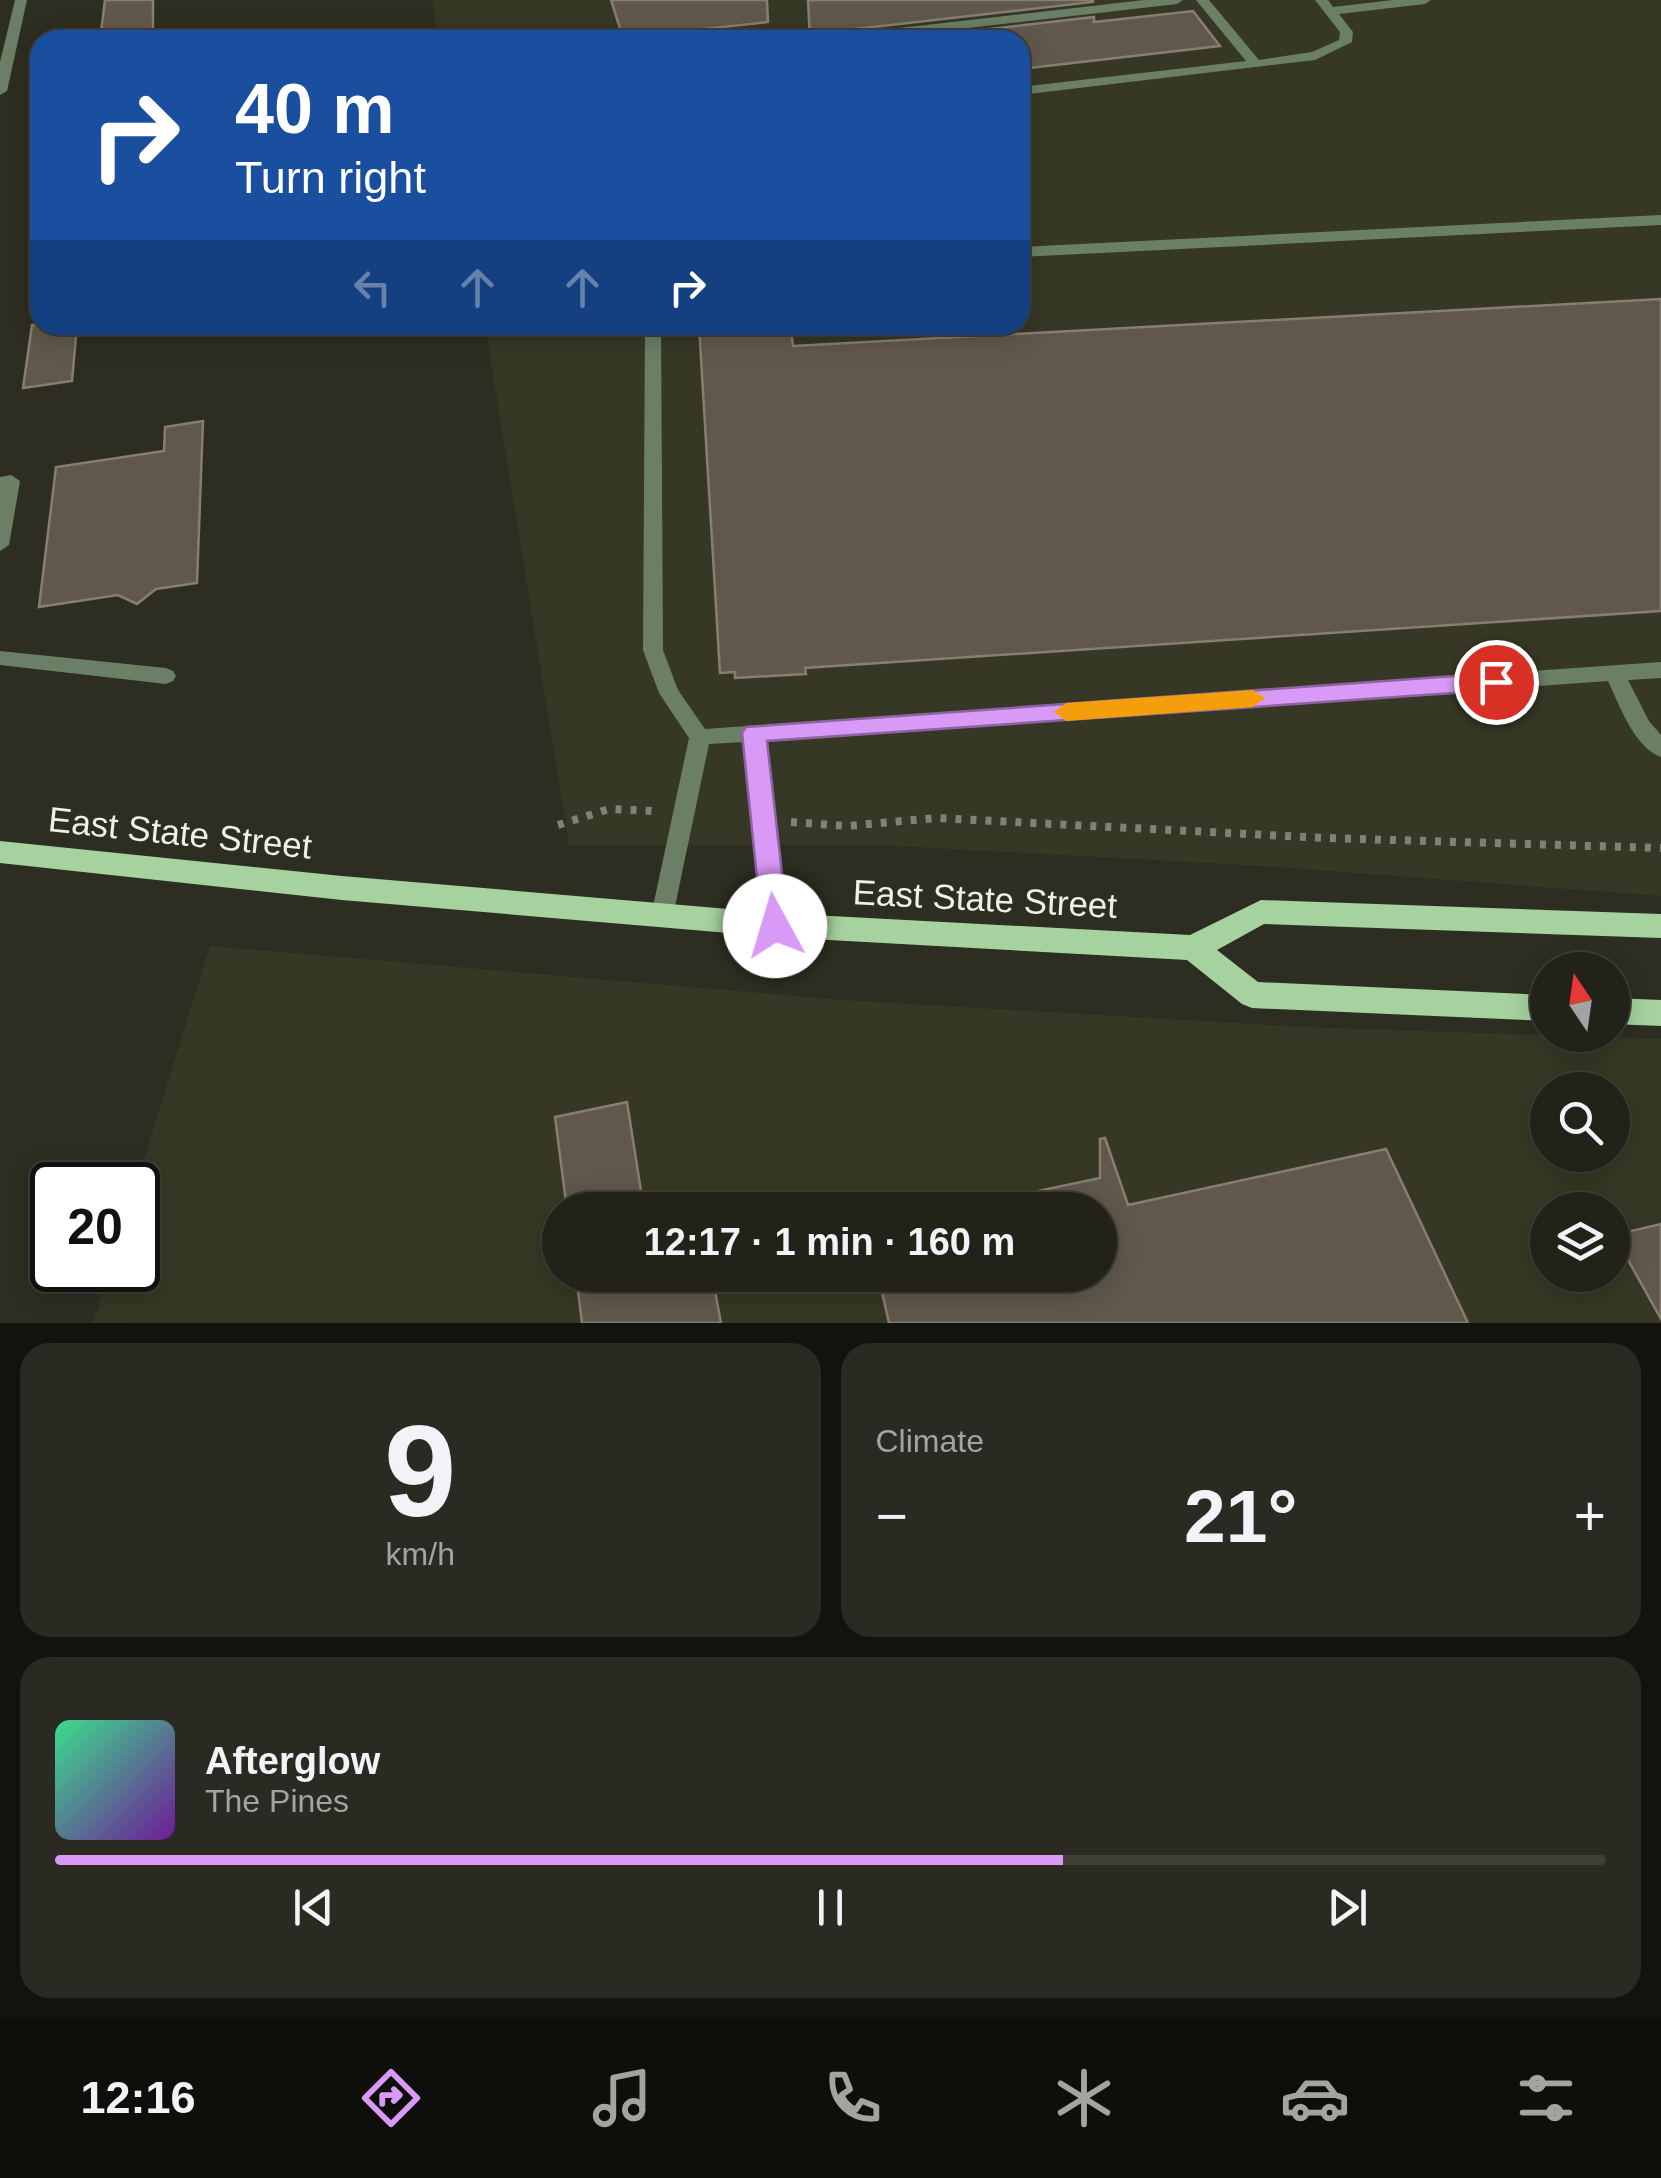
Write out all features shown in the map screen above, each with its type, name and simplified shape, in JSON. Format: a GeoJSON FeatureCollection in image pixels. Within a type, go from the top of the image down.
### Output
{"type":"FeatureCollection","features":[{"type":"Feature","properties":{"kind":"main road","name":"East State Street"},"geometry":{"type":"LineString","coordinates":[[0,852],[342,888],[775,926],[1193,948]]}},
{"type":"Feature","properties":{"kind":"main road"},"geometry":{"type":"LineString","coordinates":[[1530,1007],[1252,994],[1193,948],[1261,912],[1661,926]]}},
{"type":"Feature","properties":{"kind":"main road"},"geometry":{"type":"LineString","coordinates":[[1630,1012],[1661,1013]]}},
{"type":"Feature","properties":{"kind":"street"},"geometry":{"type":"LineString","coordinates":[[0,91],[21,0]]}},
{"type":"Feature","properties":{"kind":"street"},"geometry":{"type":"LineString","coordinates":[[916,30],[1178,0]]}},
{"type":"Feature","properties":{"kind":"street"},"geometry":{"type":"LineString","coordinates":[[1202,0],[1256,64]]}},
{"type":"Feature","properties":{"kind":"street"},"geometry":{"type":"LineString","coordinates":[[1030,90],[1256,64],[1332,51],[1344,42],[1347,32],[1321,0]]}},
{"type":"Feature","properties":{"kind":"street"},"geometry":{"type":"LineString","coordinates":[[1332,11],[1424,0]]}},
{"type":"Feature","properties":{"kind":"street"},"geometry":{"type":"LineString","coordinates":[[1030,252],[1661,220]]}},
{"type":"Feature","properties":{"kind":"street"},"geometry":{"type":"LineString","coordinates":[[653,335],[653,650],[669,694],[700,737],[662,916]]}},
{"type":"Feature","properties":{"kind":"street"},"geometry":{"type":"LineString","coordinates":[[0,483],[11,481],[0,545]]}},
{"type":"Feature","properties":{"kind":"street"},"geometry":{"type":"LineString","coordinates":[[0,658],[166,676]]}},
{"type":"Feature","properties":{"kind":"street"},"geometry":{"type":"LineString","coordinates":[[700,737],[1661,670]]}},
{"type":"Feature","properties":{"kind":"street"},"geometry":{"type":"LineString","coordinates":[[1614,674],[1641,726],[1661,749]]}},
{"type":"Feature","properties":{"kind":"street"},"geometry":{"type":"LineString","coordinates":[[754,733],[775,926]]}},
{"type":"Feature","properties":{"kind":"path"},"geometry":{"type":"LineString","coordinates":[[558,825],[609,810],[645,810]]}},
{"type":"Feature","properties":{"kind":"path"},"geometry":{"type":"LineString","coordinates":[[825,824],[848,826],[936,818],[1326,838],[1661,848]]}},
{"type":"Feature","properties":{"kind":"shaded area"},"geometry":{"type":"Polygon","coordinates":[[[432,0],[1661,0],[1661,896],[1263,866],[878,845],[569,845],[487,335],[1030,335],[1030,30],[436,30],[432,0]]]}},
{"type":"Feature","properties":{"kind":"shaded area"},"geometry":{"type":"Polygon","coordinates":[[[210,946],[843,1000],[1306,1027],[1530,1035],[1530,1052],[1630,1052],[1630,1038],[1661,1039],[1661,1323],[93,1323],[102,1292],[160,1292],[160,1162],[143,1162],[210,946]]]}},
{"type":"Feature","properties":{"kind":"building"},"geometry":{"type":"Polygon","coordinates":[[[105,0],[153,0],[153,30],[101,30],[105,0]]]}},
{"type":"Feature","properties":{"kind":"building"},"geometry":{"type":"Polygon","coordinates":[[[611,0],[767,0],[768,22],[696,30],[620,30],[611,0]]]}},
{"type":"Feature","properties":{"kind":"building"},"geometry":{"type":"Polygon","coordinates":[[[808,0],[1093,0],[847,30],[810,30],[808,0]]]}},
{"type":"Feature","properties":{"kind":"building"},"geometry":{"type":"Polygon","coordinates":[[[1193,11],[1220,46],[1030,68],[1030,30],[982,30],[1094,17],[1094,22],[1193,11]]]}},
{"type":"Feature","properties":{"kind":"building"},"geometry":{"type":"Polygon","coordinates":[[[1661,299],[1661,611],[805,668],[806,674],[735,678],[735,672],[720,673],[700,335],[791,335],[793,346],[1661,299]]]}},
{"type":"Feature","properties":{"kind":"building"},"geometry":{"type":"Polygon","coordinates":[[[31,335],[76,335],[72,381],[23,388],[31,335]]]}},
{"type":"Feature","properties":{"kind":"building"},"geometry":{"type":"Polygon","coordinates":[[[203,421],[197,583],[156,589],[137,604],[118,595],[39,607],[56,467],[164,451],[165,427],[203,421]]]}},
{"type":"Feature","properties":{"kind":"building"},"geometry":{"type":"Polygon","coordinates":[[[627,1102],[641,1192],[565,1192],[555,1117],[627,1102]]]}},
{"type":"Feature","properties":{"kind":"building"},"geometry":{"type":"Polygon","coordinates":[[[1105,1138],[1128,1205],[1386,1149],[1468,1323],[889,1323],[882,1292],[1117,1292],[1117,1192],[1033,1192],[1100,1178],[1100,1139],[1105,1138]]]}},
{"type":"Feature","properties":{"kind":"building"},"geometry":{"type":"Polygon","coordinates":[[[1661,1224],[1661,1319],[1630,1264],[1630,1231],[1661,1224]]]}},
{"type":"Feature","properties":{"kind":"building"},"geometry":{"type":"Polygon","coordinates":[[[578,1292],[715,1292],[721,1323],[582,1323],[578,1292]]]}},
{"type":"Feature","properties":{"kind":"slow traffic"},"geometry":{"type":"LineString","coordinates":[[1066,712],[1253,698]]}},
{"type":"Feature","properties":{"kind":"route"},"geometry":{"type":"LineString","coordinates":[[775,926],[754,733],[1496,682]]}}]}
